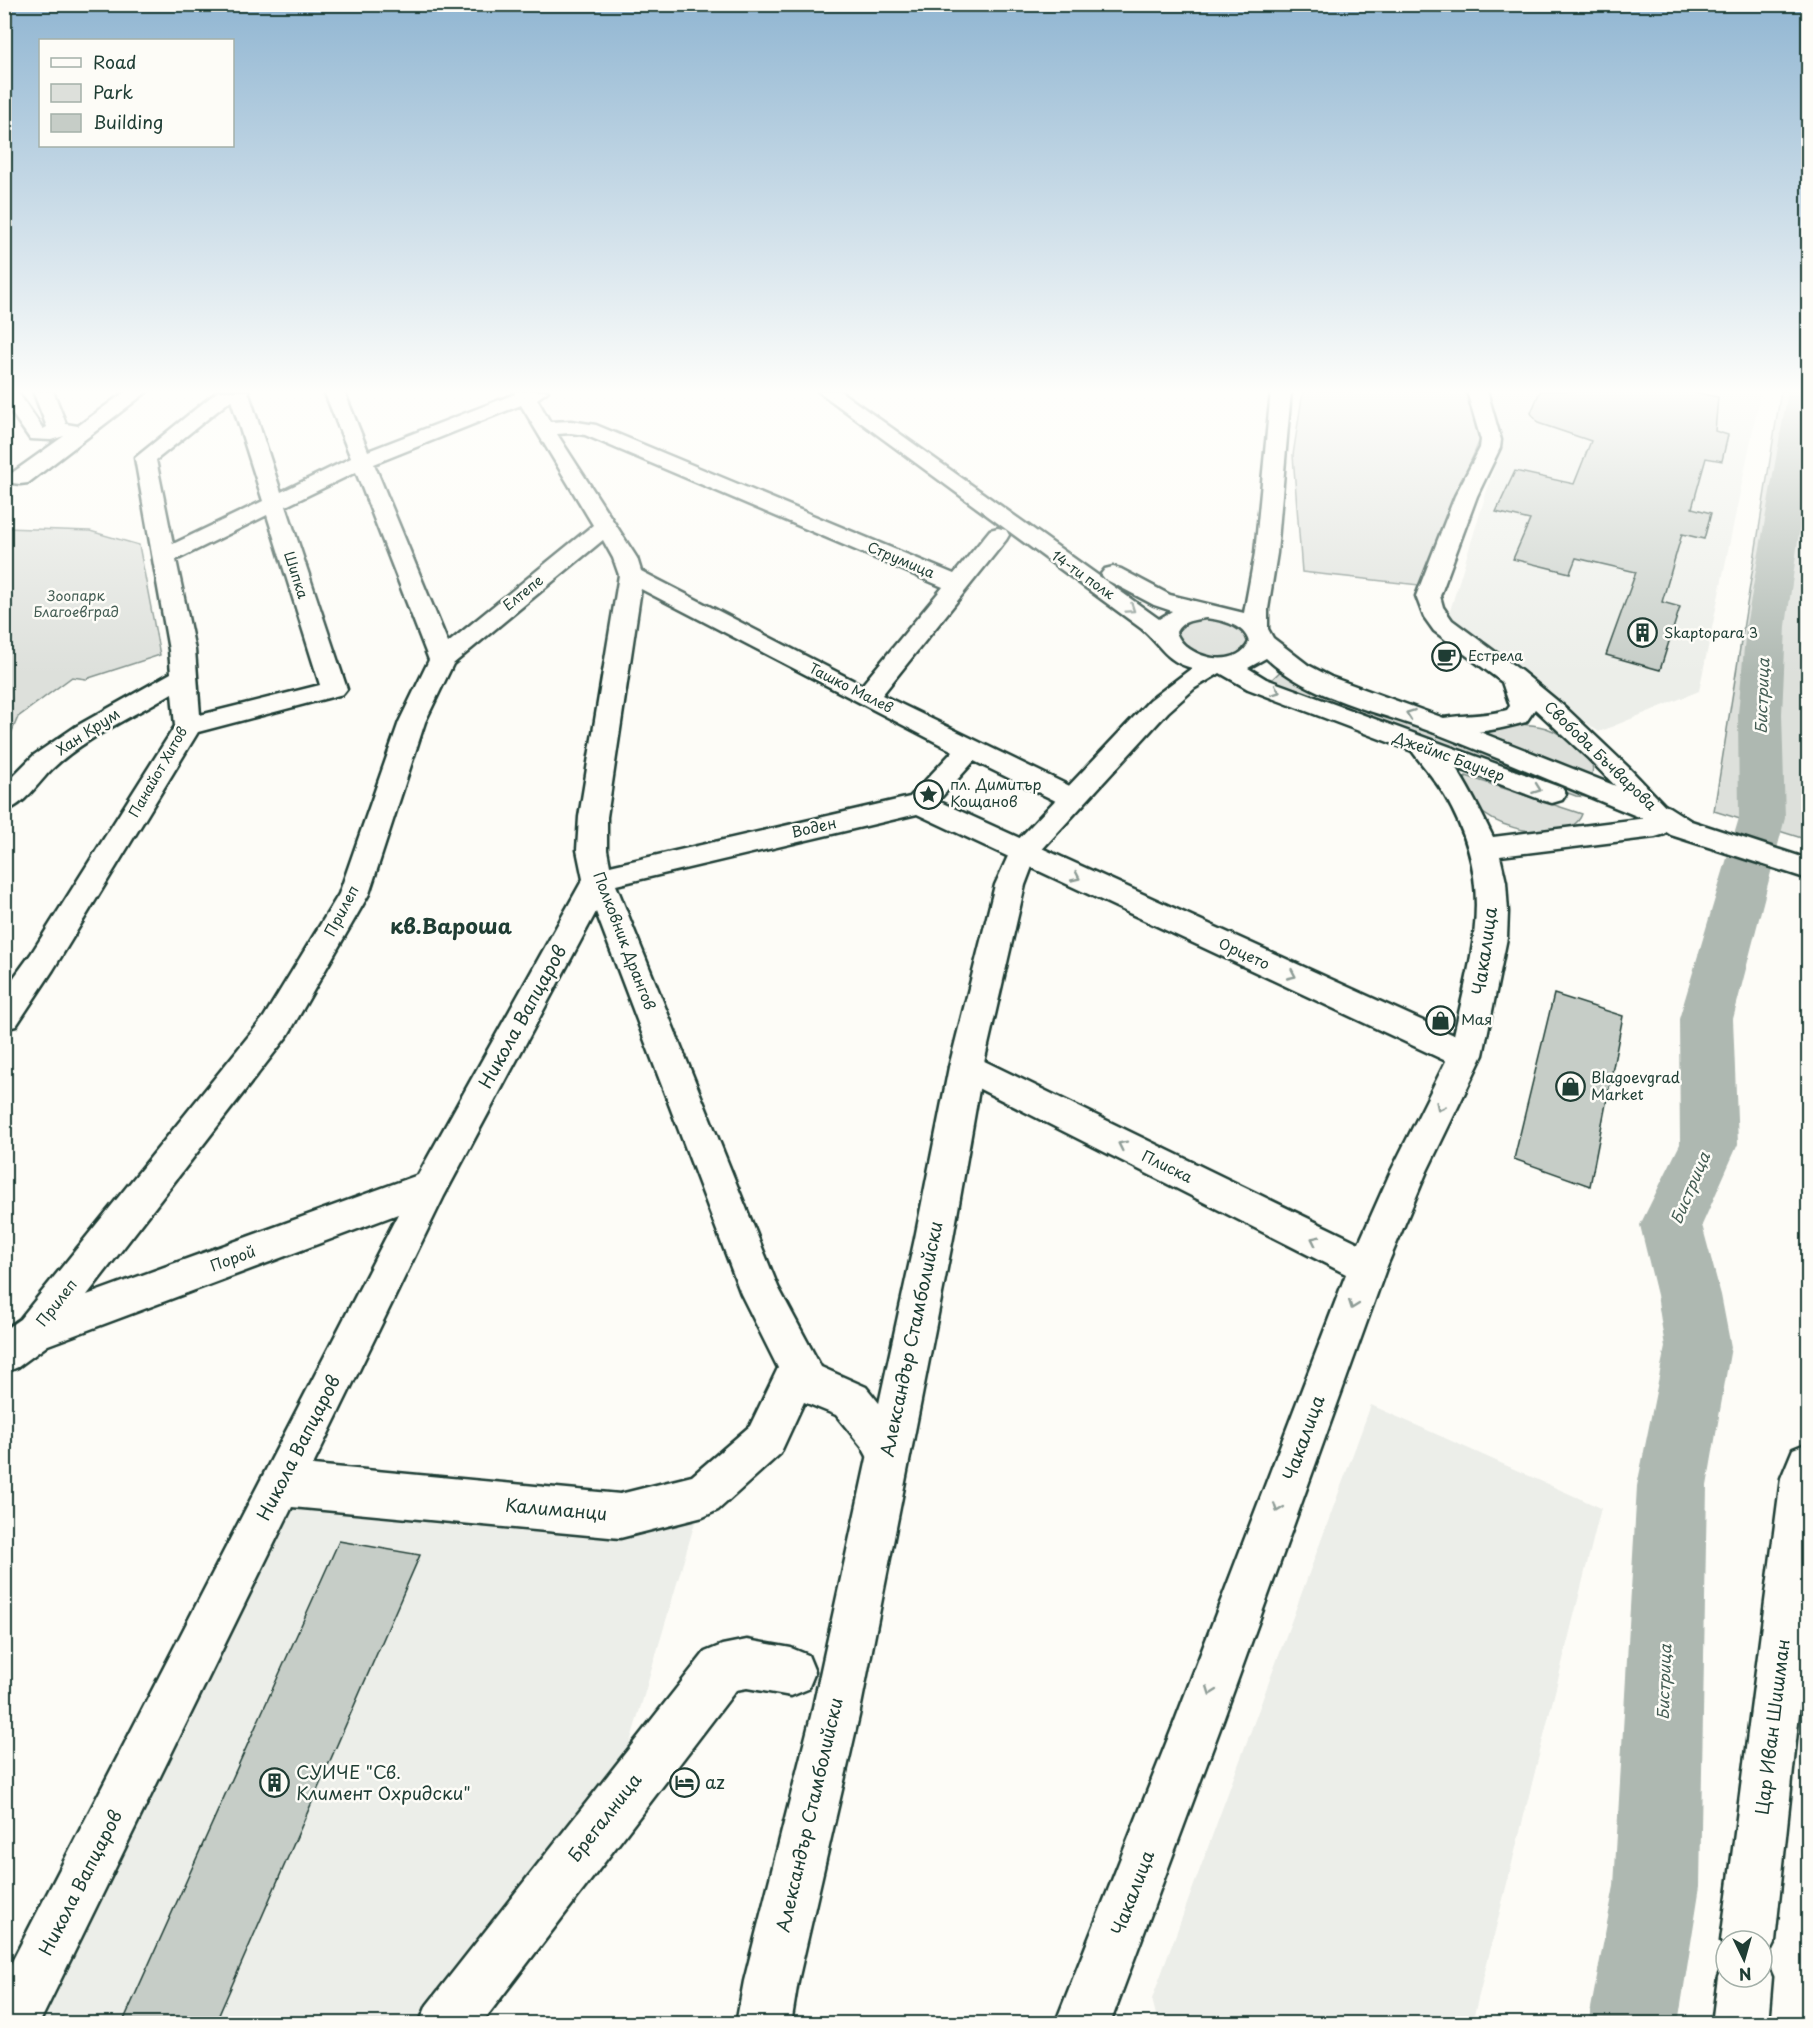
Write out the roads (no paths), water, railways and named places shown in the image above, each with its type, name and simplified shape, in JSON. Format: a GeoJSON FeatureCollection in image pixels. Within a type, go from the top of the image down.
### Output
{"type":"FeatureCollection","features":[{"type":"Feature","properties":{"kind":"street","name":"Панайот Хитов"},"geometry":{"type":"LineString","coordinates":[[4,1017],[42,962],[188,726],[182,650],[151,486]]}},
{"type":"Feature","properties":{"kind":"street","name":"Шипка"},"geometry":{"type":"LineString","coordinates":[[188,726],[334,689],[268,486]]}},
{"type":"Feature","properties":{"kind":"street"},"geometry":{"type":"LineString","coordinates":[[164,558],[314,486]]}},
{"type":"Feature","properties":{"kind":"street"},"geometry":{"type":"LineString","coordinates":[[372,486],[442,660]]}},
{"type":"Feature","properties":{"kind":"street"},"geometry":{"type":"LineString","coordinates":[[579,486],[625,558],[631,575]]}},
{"type":"Feature","properties":{"kind":"street","name":"Струмица"},"geometry":{"type":"LineString","coordinates":[[723,486],[957,584]]}},
{"type":"Feature","properties":{"kind":"street","name":"14-ти полк"},"geometry":{"type":"LineString","coordinates":[[960,486],[1138,614],[1188,660],[1220,665]]}},
{"type":"Feature","properties":{"kind":"street","name":"14-ти полк"},"geometry":{"type":"LineString","coordinates":[[988,486],[1115,575],[1162,600],[1202,611],[1235,616],[1258,635]]}},
{"type":"Feature","properties":{"kind":"street"},"geometry":{"type":"LineString","coordinates":[[1258,635],[1256,609],[1266,553],[1272,486]]}},
{"type":"Feature","properties":{"kind":"street","name":"Свобода Бъчварова"},"geometry":{"type":"LineString","coordinates":[[1471,486],[1428,596],[1430,606],[1439,621],[1455,636],[1512,676],[1588,741],[1665,823]]}},
{"type":"Feature","properties":{"kind":"street","name":"Елтепе"},"geometry":{"type":"LineString","coordinates":[[442,660],[605,527]]}},
{"type":"Feature","properties":{"kind":"street"},"geometry":{"type":"LineString","coordinates":[[866,697],[998,535]]}},
{"type":"Feature","properties":{"kind":"street"},"geometry":{"type":"LineString","coordinates":[[1159,706],[1168,623],[1175,617],[1202,611],[1244,583],[1266,553]]}},
{"type":"Feature","properties":{"kind":"street","name":"Ташко Малев"},"geometry":{"type":"LineString","coordinates":[[631,575],[866,697],[1072,798]]}},
{"type":"Feature","properties":{"kind":"street","name":"Полковник Дрангов"},"geometry":{"type":"LineString","coordinates":[[631,575],[593,817],[592,850],[598,879],[761,1294],[806,1381],[851,1401],[877,1433],[888,1452]]}},
{"type":"Feature","properties":{"kind":"street","name":"Александър Стамболийски"},"geometry":{"type":"LineString","coordinates":[[763,2024],[771,1981],[835,1716],[934,1238],[966,1067],[1010,885],[1023,852],[1159,706],[1186,683],[1220,665],[1240,663],[1252,657],[1259,648],[1258,635]]}},
{"type":"Feature","properties":{"kind":"street","name":"Джеймс Баучер"},"geometry":{"type":"LineString","coordinates":[[1258,635],[1281,660],[1315,679],[1442,726],[1597,800]]}},
{"type":"Feature","properties":{"kind":"street","name":"Прилеп"},"geometry":{"type":"LineString","coordinates":[[4,1354],[34,1332],[276,1026],[354,894],[412,722],[442,660]]}},
{"type":"Feature","properties":{"kind":"street","name":"Джеймс Баучер"},"geometry":{"type":"LineString","coordinates":[[1220,665],[1257,684],[1424,748],[1597,800],[1809,869]]}},
{"type":"Feature","properties":{"kind":"street","name":"Хан Крум"},"geometry":{"type":"LineString","coordinates":[[4,802],[44,760],[144,697],[184,676]]}},
{"type":"Feature","properties":{"kind":"street","name":"Свобода Бъчварова"},"geometry":{"type":"LineString","coordinates":[[1509,718],[1517,716],[1523,706],[1512,676]]}},
{"type":"Feature","properties":{"kind":"street"},"geometry":{"type":"LineString","coordinates":[[1442,726],[1509,718],[1539,720],[1588,741],[1602,773],[1597,800],[1588,823],[1556,840],[1522,837],[1488,825],[1459,795]]}},
{"type":"Feature","properties":{"kind":"street","name":"Чакалица"},"geometry":{"type":"LineString","coordinates":[[1082,2024],[1197,1726],[1368,1266],[1409,1171],[1466,1055],[1491,938],[1493,912],[1491,882],[1484,848],[1459,795],[1424,748]]}},
{"type":"Feature","properties":{"kind":"street"},"geometry":{"type":"LineString","coordinates":[[970,749],[920,804],[1023,852]]}},
{"type":"Feature","properties":{"kind":"street","name":"Воден"},"geometry":{"type":"LineString","coordinates":[[598,879],[920,804]]}},
{"type":"Feature","properties":{"kind":"street"},"geometry":{"type":"LineString","coordinates":[[1484,848],[1556,840],[1665,823]]}},
{"type":"Feature","properties":{"kind":"street","name":"Орцето"},"geometry":{"type":"LineString","coordinates":[[1023,852],[1466,1055]]}},
{"type":"Feature","properties":{"kind":"street","name":"Никола Вапцаров"},"geometry":{"type":"LineString","coordinates":[[10,2024],[431,1186],[598,879]]}},
{"type":"Feature","properties":{"kind":"street","name":"Плиска"},"geometry":{"type":"LineString","coordinates":[[966,1067],[1368,1266]]}},
{"type":"Feature","properties":{"kind":"street","name":"Порой"},"geometry":{"type":"LineString","coordinates":[[34,1332],[431,1186]]}},
{"type":"Feature","properties":{"kind":"street","name":"Калиманци"},"geometry":{"type":"LineString","coordinates":[[281,1484],[620,1516],[703,1495],[765,1440],[799,1368]]}},
{"type":"Feature","properties":{"kind":"street","name":"Цар Иван Шишман"},"geometry":{"type":"LineString","coordinates":[[1750,1929],[1807,1474]]}},
{"type":"Feature","properties":{"kind":"street","name":"Брегалница"},"geometry":{"type":"LineString","coordinates":[[446,2024],[723,1669],[747,1664],[791,1672]]}},
{"type":"Feature","properties":{"kind":"street"},"geometry":{"type":"LineString","coordinates":[[1740,2024],[1743,1989]]}},
{"type":"Feature","properties":{"kind":"waterway","name":"Бистрица"},"geometry":{"type":"LineString","coordinates":[[1633,2024],[1657,1886],[1672,1486],[1698,1347],[1689,1295],[1671,1225],[1709,1144],[1706,1019],[1762,818],[1760,714],[1766,626],[1789,486]]}},
{"type":"Feature","properties":{"kind":"place","name":"Skaptopara 3"},"geometry":{"type":"Point","coordinates":[1643,633]}},
{"type":"Feature","properties":{"kind":"place","name":"Естрела"},"geometry":{"type":"Point","coordinates":[1447,656]}},
{"type":"Feature","properties":{"kind":"place","name":"пл. Димитър Кощанов"},"geometry":{"type":"Point","coordinates":[929,794]}},
{"type":"Feature","properties":{"kind":"place","name":"Мая"},"geometry":{"type":"Point","coordinates":[1440,1020]}},
{"type":"Feature","properties":{"kind":"place","name":"Blagoevgrad Market"},"geometry":{"type":"Point","coordinates":[1570,1087]}},
{"type":"Feature","properties":{"kind":"place","name":"СУИЧЕ \"Св. Климент Охридски\""},"geometry":{"type":"Point","coordinates":[275,1783]}},
{"type":"Feature","properties":{"kind":"place","name":"az"},"geometry":{"type":"Point","coordinates":[684,1783]}},
{"type":"Feature","properties":{"kind":"district","name":"кв.Вароша"},"geometry":{"type":"Point","coordinates":[451,927]}},
{"type":"Feature","properties":{"kind":"park label","name":"Зоопарк Благоевград"},"geometry":{"type":"Point","coordinates":[76,604]}}]}
